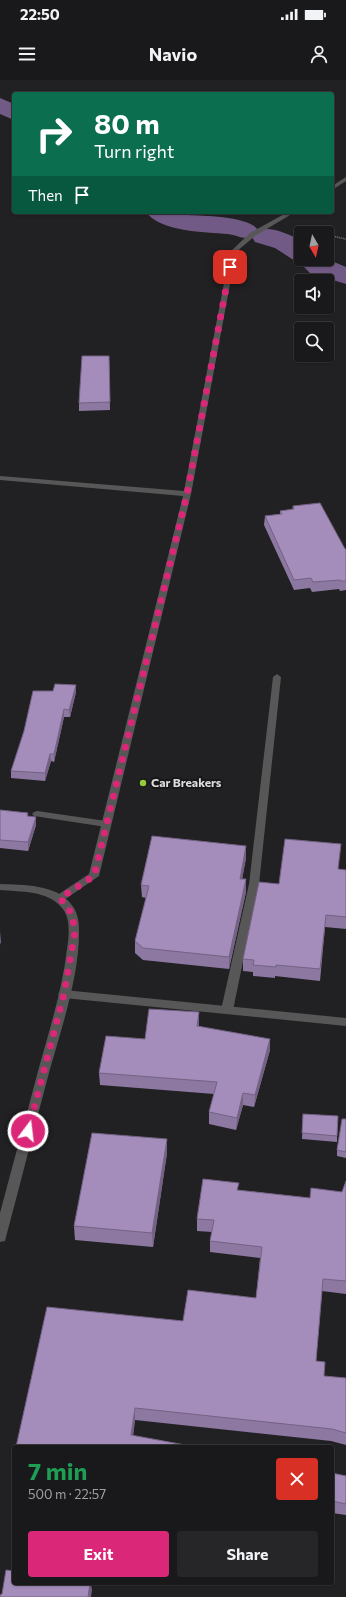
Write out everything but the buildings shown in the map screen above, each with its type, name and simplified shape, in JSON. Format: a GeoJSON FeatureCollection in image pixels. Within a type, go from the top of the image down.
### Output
{"type":"FeatureCollection","features":[{"type":"Feature","properties":{"kind":"street"},"geometry":{"type":"LineString","coordinates":[[334,187],[346,179]]}},
{"type":"Feature","properties":{"kind":"street"},"geometry":{"type":"LineString","coordinates":[[60,898],[94,876],[187,494],[233,252],[239,245],[250,237],[289,214]]}},
{"type":"Feature","properties":{"kind":"street"},"geometry":{"type":"LineString","coordinates":[[0,478],[187,494]]}},
{"type":"Feature","properties":{"kind":"street"},"geometry":{"type":"LineString","coordinates":[[227,1010],[254,884],[277,678]]}},
{"type":"Feature","properties":{"kind":"street"},"geometry":{"type":"LineString","coordinates":[[37,814],[106,824]]}},
{"type":"Feature","properties":{"kind":"street"},"geometry":{"type":"LineString","coordinates":[[0,887],[37,890],[60,898],[72,914],[75,932],[64,994],[0,1237]]}},
{"type":"Feature","properties":{"kind":"street"},"geometry":{"type":"LineString","coordinates":[[64,994],[346,1022]]}},
{"type":"Feature","properties":{"kind":"path"},"geometry":{"type":"LineString","coordinates":[[334,236],[346,239]]}},
{"type":"Feature","properties":{"kind":"waterway"},"geometry":{"type":"LineString","coordinates":[[0,105],[12,112]]}},
{"type":"Feature","properties":{"kind":"waterway"},"geometry":{"type":"LineString","coordinates":[[164,214],[183,222],[234,227],[246,231]]}},
{"type":"Feature","properties":{"kind":"waterway"},"geometry":{"type":"LineString","coordinates":[[264,236],[284,242],[294,248]]}},
{"type":"Feature","properties":{"kind":"waterway"},"geometry":{"type":"LineString","coordinates":[[319,266],[346,276]]}},
{"type":"Feature","properties":{"kind":"place","name":"Car Breakers"},"geometry":{"type":"Point","coordinates":[143,783]}},
{"type":"Feature","properties":{"kind":"route"},"geometry":{"type":"LineString","coordinates":[[28,1131],[64,994],[75,932],[72,914],[60,898],[94,876],[187,494],[230,267]]}}]}
